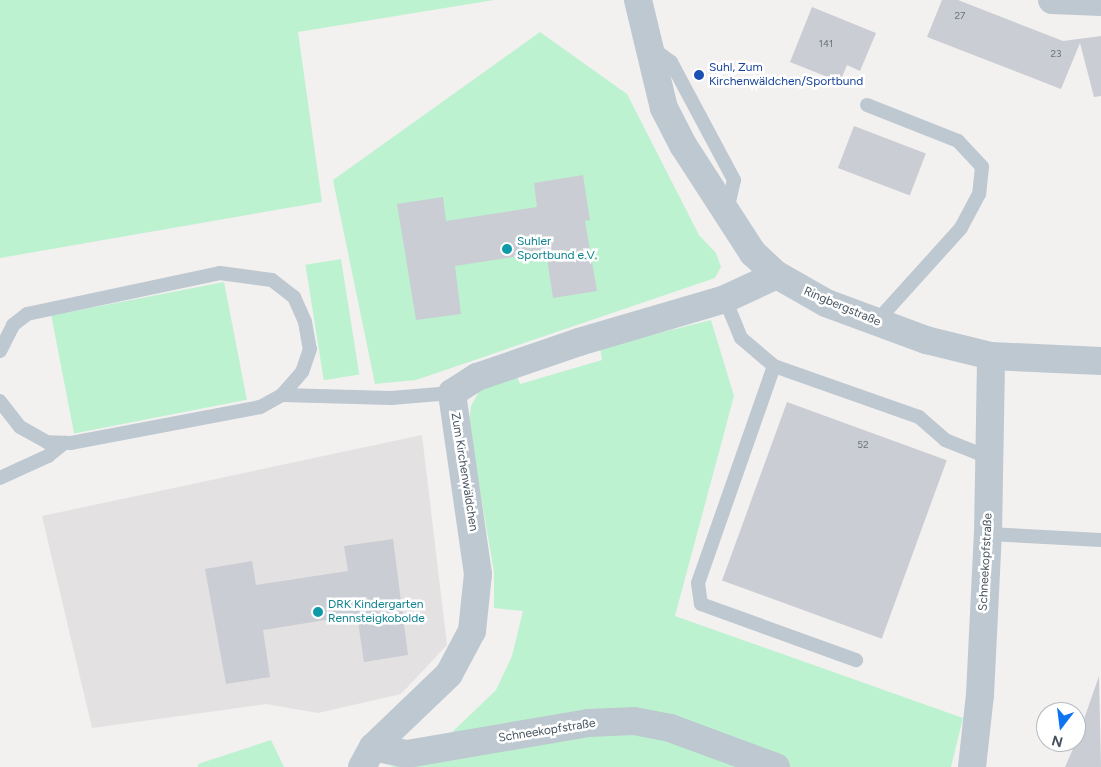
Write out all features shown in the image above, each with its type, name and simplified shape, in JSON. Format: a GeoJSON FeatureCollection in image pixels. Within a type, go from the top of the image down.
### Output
{"type":"FeatureCollection","features":[{"type":"Feature","properties":{"kind":"street","name":"Ringbergstraße"},"geometry":{"type":"LineString","coordinates":[[638,0],[646,43],[664,108],[753,253],[777,275],[826,303],[876,322],[991,356],[1101,361]]}},
{"type":"Feature","properties":{"kind":"street"},"geometry":{"type":"LineString","coordinates":[[1052,0],[1101,2]]}},
{"type":"Feature","properties":{"kind":"street"},"geometry":{"type":"LineString","coordinates":[[452,393],[477,378],[579,342],[725,299],[777,275]]}},
{"type":"Feature","properties":{"kind":"street","name":"Schneekopfstraße"},"geometry":{"type":"LineString","coordinates":[[972,767],[980,695],[988,534],[991,356]]}},
{"type":"Feature","properties":{"kind":"street","name":"Zum Kirchenwäldchen"},"geometry":{"type":"LineString","coordinates":[[367,757],[450,674],[472,631],[478,574],[452,393]]}},
{"type":"Feature","properties":{"kind":"street","name":"Schneekopfstraße"},"geometry":{"type":"LineString","coordinates":[[367,757],[407,754],[588,723],[634,722],[670,728],[776,767]]}},
{"type":"Feature","properties":{"kind":"lane"},"geometry":{"type":"LineString","coordinates":[[867,106],[958,141],[982,167],[979,194],[961,228],[876,322]]}},
{"type":"Feature","properties":{"kind":"lane"},"geometry":{"type":"LineString","coordinates":[[0,351],[13,325],[27,314],[220,273],[244,274],[272,280],[294,297],[305,322],[310,349],[302,372],[282,395],[260,407],[64,443],[47,442],[20,427],[0,401]]}},
{"type":"Feature","properties":{"kind":"lane"},"geometry":{"type":"LineString","coordinates":[[725,299],[741,338],[774,366],[919,417],[945,440],[990,458]]}},
{"type":"Feature","properties":{"kind":"lane"},"geometry":{"type":"LineString","coordinates":[[774,366],[698,584],[701,604],[856,660]]}},
{"type":"Feature","properties":{"kind":"lane"},"geometry":{"type":"LineString","coordinates":[[282,395],[391,398],[452,393]]}},
{"type":"Feature","properties":{"kind":"lane"},"geometry":{"type":"LineString","coordinates":[[0,478],[48,456],[64,443]]}},
{"type":"Feature","properties":{"kind":"lane"},"geometry":{"type":"LineString","coordinates":[[988,534],[1101,540]]}},
{"type":"Feature","properties":{"kind":"shaded area"},"geometry":{"type":"Polygon","coordinates":[[[422,435],[447,645],[401,694],[318,713],[266,704],[92,728],[42,516],[422,435]]]}},
{"type":"Feature","properties":{"kind":"green space"},"geometry":{"type":"Polygon","coordinates":[[[0,0],[494,0],[298,32],[322,202],[0,258],[0,0]]]}},
{"type":"Feature","properties":{"kind":"green space"},"geometry":{"type":"Polygon","coordinates":[[[540,32],[627,94],[699,235],[716,253],[721,267],[715,278],[416,380],[375,384],[333,180],[540,32]]]}},
{"type":"Feature","properties":{"kind":"green space"},"geometry":{"type":"Polygon","coordinates":[[[341,259],[359,375],[324,380],[305,265],[341,259]]]}},
{"type":"Feature","properties":{"kind":"green space"},"geometry":{"type":"Polygon","coordinates":[[[224,282],[247,400],[74,433],[51,316],[224,282]]]}},
{"type":"Feature","properties":{"kind":"green space"},"geometry":{"type":"Polygon","coordinates":[[[711,320],[734,396],[675,616],[963,718],[951,767],[389,767],[443,756],[446,738],[496,690],[512,656],[523,611],[494,608],[494,572],[469,427],[471,406],[485,381],[515,372],[520,384],[602,360],[600,348],[711,320]]]}},
{"type":"Feature","properties":{"kind":"green space"},"geometry":{"type":"Polygon","coordinates":[[[271,740],[284,767],[198,767],[198,764],[271,740]]]}},
{"type":"Feature","properties":{"kind":"building"},"geometry":{"type":"Polygon","coordinates":[[[942,0],[958,0],[1063,41],[1101,36],[1101,96],[1094,97],[1080,43],[1061,89],[927,37],[942,0]]]}},
{"type":"Feature","properties":{"kind":"building"},"geometry":{"type":"Polygon","coordinates":[[[812,7],[876,33],[860,71],[847,65],[840,82],[790,62],[812,7]]]}},
{"type":"Feature","properties":{"kind":"building"},"geometry":{"type":"Polygon","coordinates":[[[854,126],[926,154],[910,196],[838,168],[854,126]]]}},
{"type":"Feature","properties":{"kind":"building","name":"Suhler Sportbund e.V."},"geometry":{"type":"Polygon","coordinates":[[[583,175],[590,220],[585,221],[597,291],[553,298],[546,252],[455,266],[461,314],[416,320],[397,204],[443,197],[446,221],[537,207],[534,183],[583,175]]]}},
{"type":"Feature","properties":{"kind":"building"},"geometry":{"type":"Polygon","coordinates":[[[787,402],[947,460],[882,639],[722,581],[787,402]]]}},
{"type":"Feature","properties":{"kind":"building","name":"DRK Kindergarten Rennsteigkobolde"},"geometry":{"type":"Polygon","coordinates":[[[393,539],[408,655],[364,662],[357,615],[263,630],[270,677],[226,684],[205,569],[252,561],[256,585],[348,571],[344,546],[393,539]]]}},
{"type":"Feature","properties":{"kind":"building"},"geometry":{"type":"Polygon","coordinates":[[[1099,676],[1101,767],[1065,767],[1072,752],[1086,752],[1086,713],[1099,676]]]}},
{"type":"Feature","properties":{"kind":"place","name":"Suhl, Zum Kirchenwäldchen/Sportbund"},"geometry":{"type":"Point","coordinates":[699,75]}},
{"type":"Feature","properties":{"kind":"place","name":"Suhler Sportbund e.V."},"geometry":{"type":"Point","coordinates":[507,249]}},
{"type":"Feature","properties":{"kind":"place","name":"DRK Kindergarten Rennsteigkobolde"},"geometry":{"type":"Point","coordinates":[318,612]}}]}
